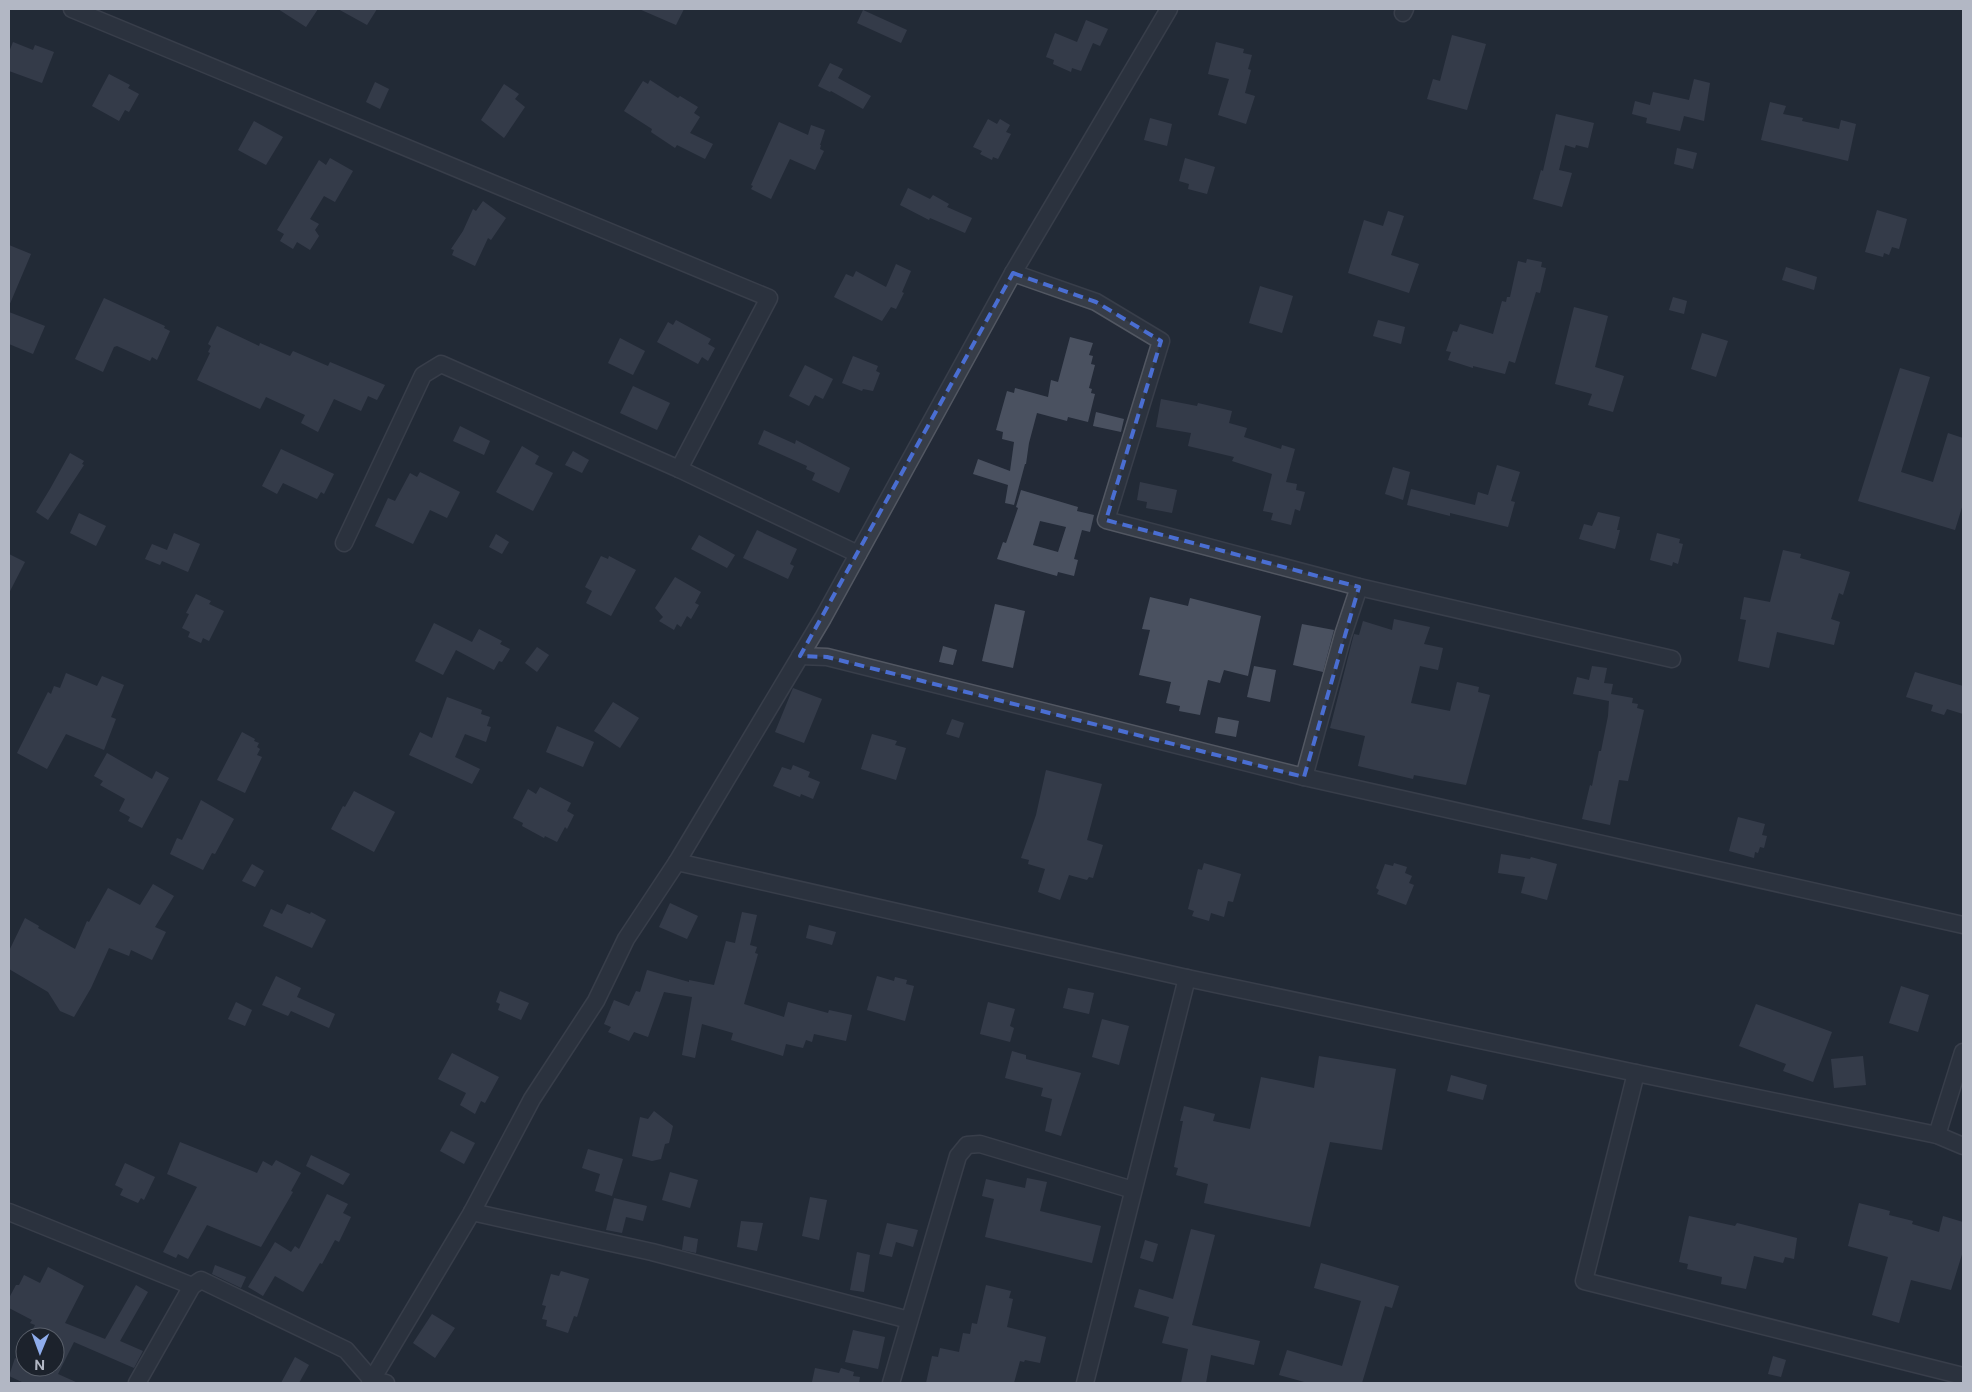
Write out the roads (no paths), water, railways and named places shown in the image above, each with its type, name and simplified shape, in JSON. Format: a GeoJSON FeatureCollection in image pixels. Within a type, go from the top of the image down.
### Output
{"type":"FeatureCollection","features":[{"type":"Feature","properties":{"kind":"street"},"geometry":{"type":"LineString","coordinates":[[72,9],[769,298],[678,469]]}},
{"type":"Feature","properties":{"kind":"street"},"geometry":{"type":"LineString","coordinates":[[137,1383],[192,1286],[201,1280],[346,1350],[376,1382],[472,1212],[532,1099],[596,1001],[626,939],[678,862],[800,656],[1013,273],[1169,9]]}},
{"type":"Feature","properties":{"kind":"street"},"geometry":{"type":"LineString","coordinates":[[1013,273],[1096,302],[1161,341],[1106,520],[1358,587],[1672,660]]}},
{"type":"Feature","properties":{"kind":"street"},"geometry":{"type":"LineString","coordinates":[[344,543],[422,375],[441,364],[678,469],[858,554]]}},
{"type":"Feature","properties":{"kind":"street"},"geometry":{"type":"LineString","coordinates":[[1304,777],[1358,587]]}},
{"type":"Feature","properties":{"kind":"street"},"geometry":{"type":"LineString","coordinates":[[800,656],[827,657],[1304,777],[1963,925]]}},
{"type":"Feature","properties":{"kind":"street"},"geometry":{"type":"LineString","coordinates":[[678,862],[1187,978],[1937,1135],[1963,1146]]}},
{"type":"Feature","properties":{"kind":"street"},"geometry":{"type":"LineString","coordinates":[[1085,1383],[1187,978]]}},
{"type":"Feature","properties":{"kind":"street"},"geometry":{"type":"LineString","coordinates":[[1937,1135],[1963,1052]]}},
{"type":"Feature","properties":{"kind":"street"},"geometry":{"type":"LineString","coordinates":[[1636,1073],[1584,1281],[1963,1376]]}},
{"type":"Feature","properties":{"kind":"street"},"geometry":{"type":"LineString","coordinates":[[891,1383],[958,1156],[967,1145],[980,1144],[1134,1190]]}},
{"type":"Feature","properties":{"kind":"street"},"geometry":{"type":"LineString","coordinates":[[9,1212],[192,1286]]}},
{"type":"Feature","properties":{"kind":"street"},"geometry":{"type":"LineString","coordinates":[[472,1212],[652,1252],[909,1320]]}}]}
